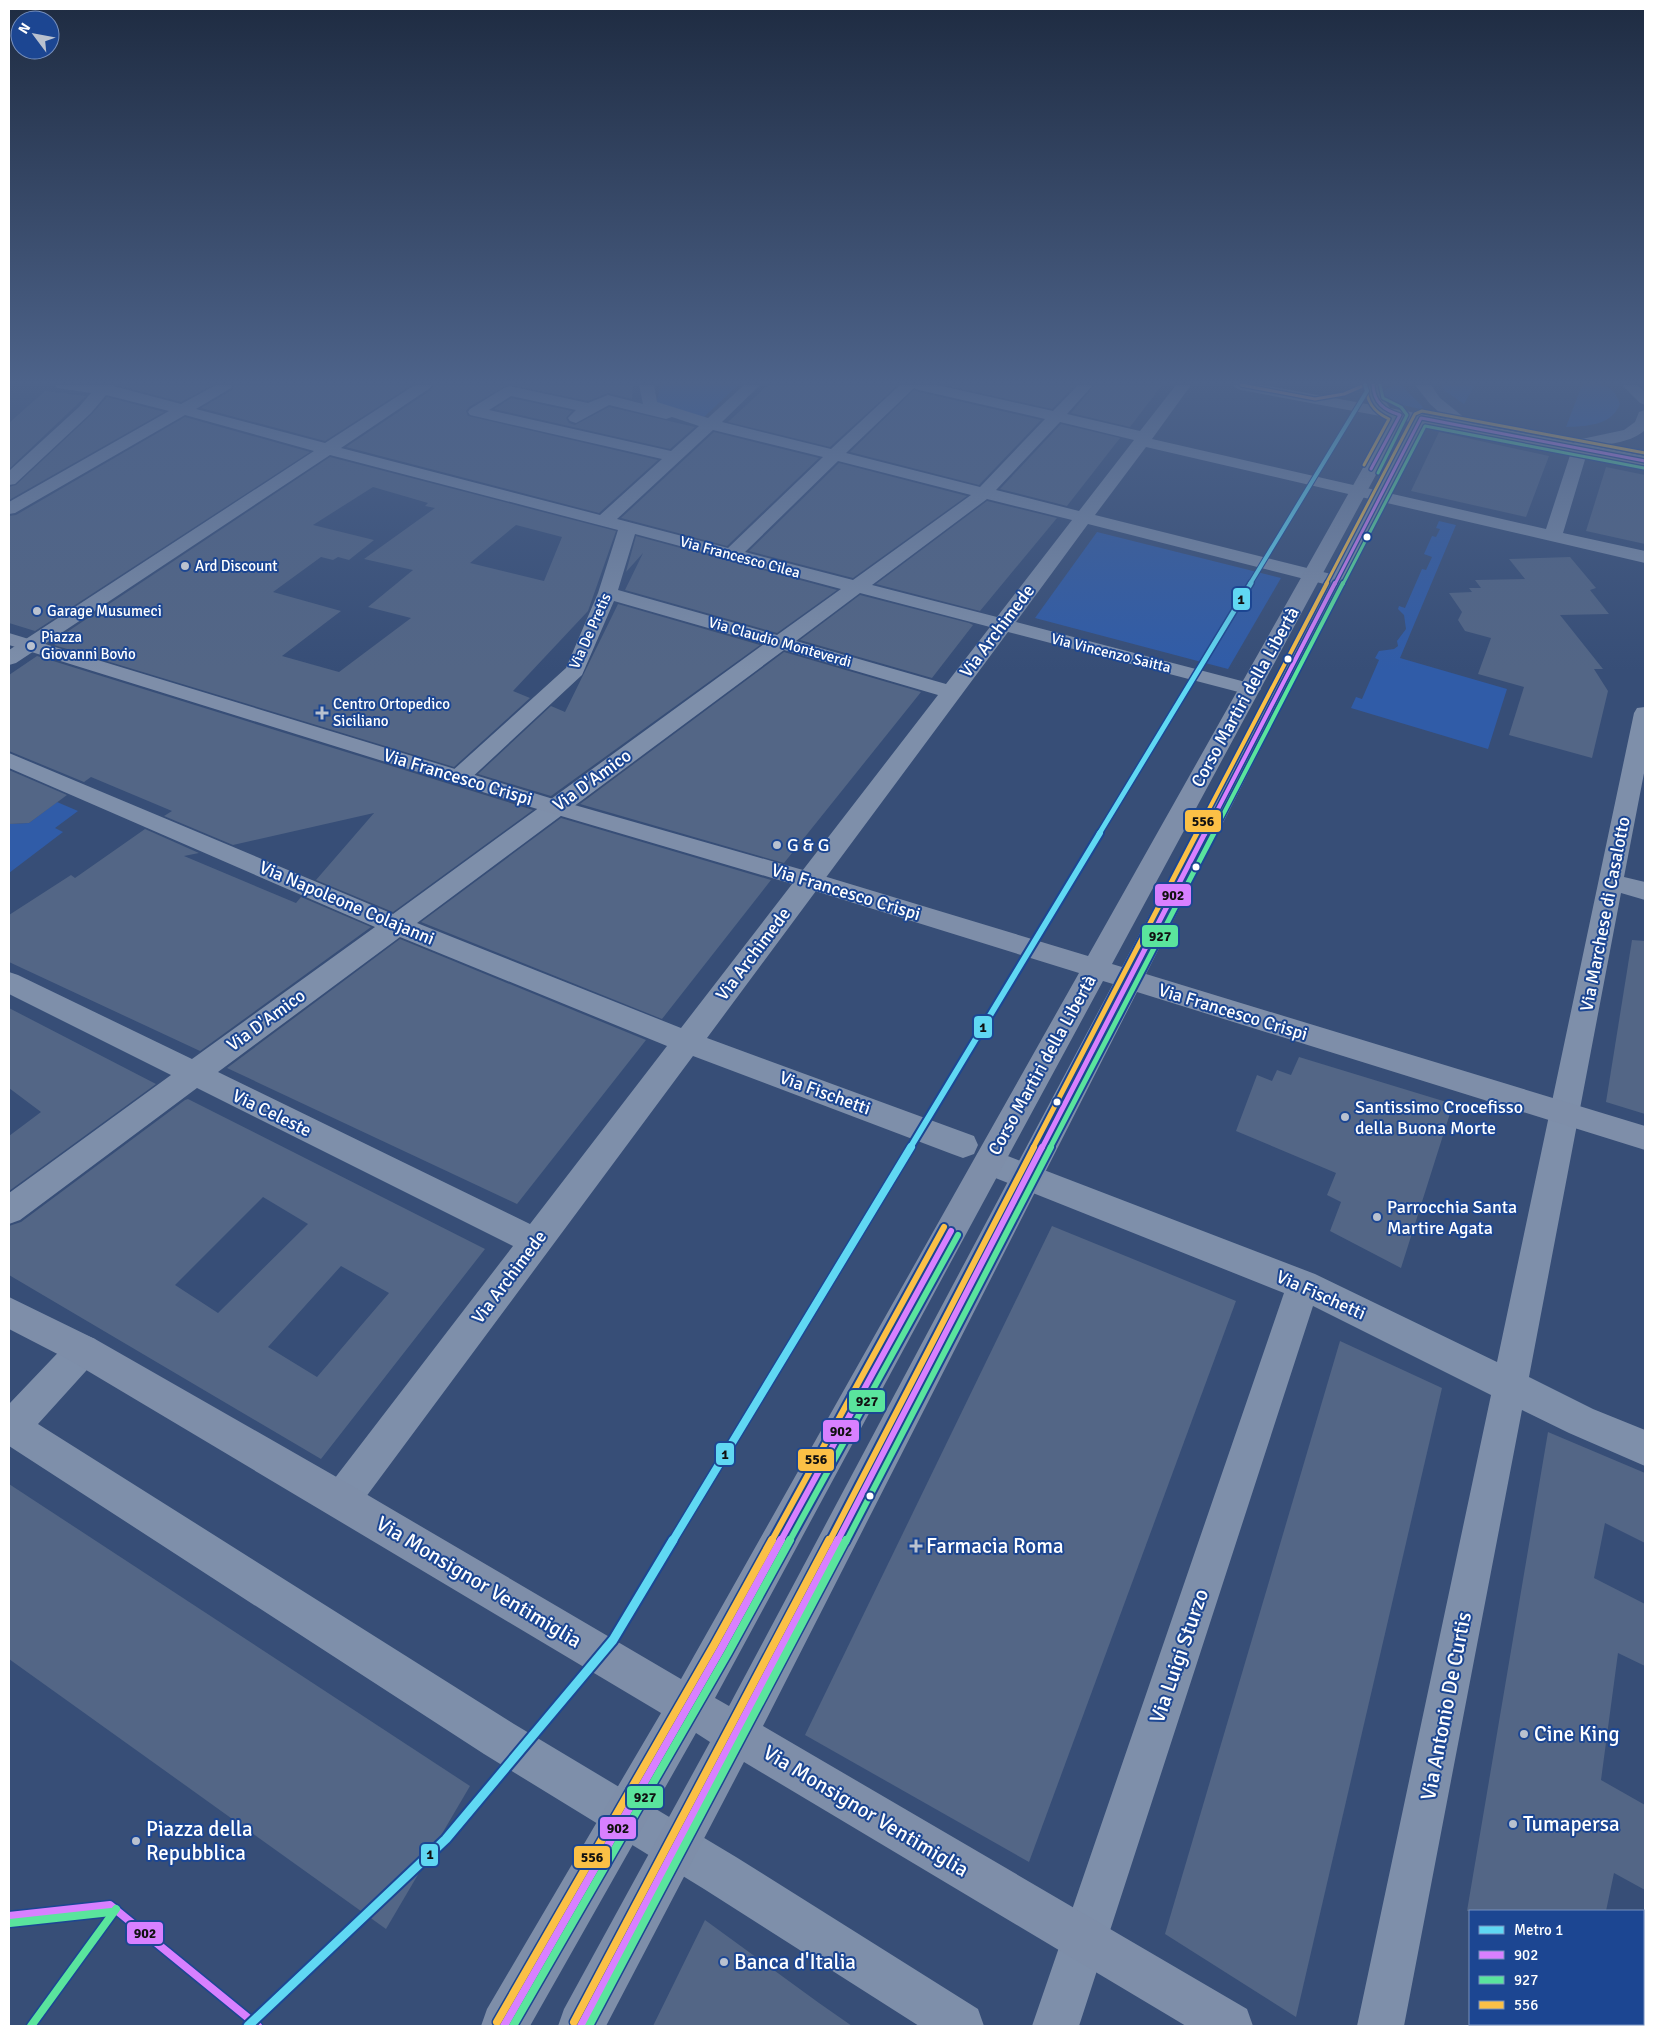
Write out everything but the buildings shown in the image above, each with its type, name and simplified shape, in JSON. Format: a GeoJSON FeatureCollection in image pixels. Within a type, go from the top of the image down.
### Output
{"type":"FeatureCollection","features":[{"type":"Feature","properties":{"kind":"main road","name":"Corso Martiri della Libertà"},"geometry":{"type":"LineString","coordinates":[[504,2026],[688,1706],[976,1153],[1094,970],[1364,480]]}},
{"type":"Feature","properties":{"kind":"main road","name":"Corso Martiri della Libertà"},"geometry":{"type":"LineString","coordinates":[[581,2026],[737,1734],[1389,480]]}},
{"type":"Feature","properties":{"kind":"main road"},"geometry":{"type":"LineString","coordinates":[[9,639],[38,648]]}},
{"type":"Feature","properties":{"kind":"main road","name":"Via Francesco Crispi"},"geometry":{"type":"LineString","coordinates":[[38,648],[557,807],[808,880],[1094,970],[1645,1138]]}},
{"type":"Feature","properties":{"kind":"main road","name":"Via Monsignor Ventimiglia"},"geometry":{"type":"LineString","coordinates":[[9,1312],[84,1350],[341,1500],[1083,1941],[1230,2026]]}},
{"type":"Feature","properties":{"kind":"street"},"geometry":{"type":"LineString","coordinates":[[9,509],[59,480]]}},
{"type":"Feature","properties":{"kind":"street"},"geometry":{"type":"LineString","coordinates":[[9,659],[38,648],[282,480]]}},
{"type":"Feature","properties":{"kind":"street","name":"Via Francesco Cilea"},"geometry":{"type":"LineString","coordinates":[[445,480],[1002,625]]}},
{"type":"Feature","properties":{"kind":"street"},"geometry":{"type":"LineString","coordinates":[[604,522],[649,480]]}},
{"type":"Feature","properties":{"kind":"street"},"geometry":{"type":"LineString","coordinates":[[731,555],[809,480]]}},
{"type":"Feature","properties":{"kind":"street"},"geometry":{"type":"LineString","coordinates":[[933,480],[1336,581]]}},
{"type":"Feature","properties":{"kind":"street","name":"Via D'Amico"},"geometry":{"type":"LineString","coordinates":[[9,1210],[984,493],[996,480]]}},
{"type":"Feature","properties":{"kind":"street","name":"Via Archimede"},"geometry":{"type":"LineString","coordinates":[[341,1500],[1111,480]]}},
{"type":"Feature","properties":{"kind":"street"},"geometry":{"type":"LineString","coordinates":[[1316,480],[1645,557]]}},
{"type":"Feature","properties":{"kind":"street"},"geometry":{"type":"LineString","coordinates":[[1553,535],[1570,480]]}},
{"type":"Feature","properties":{"kind":"street"},"geometry":{"type":"LineString","coordinates":[[9,497],[27,498]]}},
{"type":"Feature","properties":{"kind":"street","name":"Via De Pretis"},"geometry":{"type":"LineString","coordinates":[[459,777],[575,671],[608,593],[628,528]]}},
{"type":"Feature","properties":{"kind":"street","name":"Via Claudio Monteverdi"},"geometry":{"type":"LineString","coordinates":[[608,593],[951,692]]}},
{"type":"Feature","properties":{"kind":"street","name":"Via Vincenzo Saitta"},"geometry":{"type":"LineString","coordinates":[[1002,625],[1250,689]]}},
{"type":"Feature","properties":{"kind":"street","name":"Via Marchese di Casalotto"},"geometry":{"type":"LineString","coordinates":[[1510,1386],[1612,882],[1638,793],[1645,713]]}},
{"type":"Feature","properties":{"kind":"street","name":"Via Napoleone Colajanni"},"geometry":{"type":"LineString","coordinates":[[9,760],[396,925],[686,1042]]}},
{"type":"Feature","properties":{"kind":"street"},"geometry":{"type":"LineString","coordinates":[[1612,882],[1645,892]]}},
{"type":"Feature","properties":{"kind":"street","name":"Via Celeste"},"geometry":{"type":"LineString","coordinates":[[9,982],[536,1242]]}},
{"type":"Feature","properties":{"kind":"street","name":"Via Fischetti"},"geometry":{"type":"LineString","coordinates":[[686,1042],[976,1153],[1027,1177],[1303,1285],[1581,1421],[1645,1448]]}},
{"type":"Feature","properties":{"kind":"street","name":"Via Luigi Sturzo"},"geometry":{"type":"LineString","coordinates":[[1055,2026],[1303,1285]]}},
{"type":"Feature","properties":{"kind":"street"},"geometry":{"type":"LineString","coordinates":[[84,1350],[10,1427],[491,1734],[676,1847],[961,2026]]}},
{"type":"Feature","properties":{"kind":"street","name":"Via Antonio De Curtis"},"geometry":{"type":"LineString","coordinates":[[1381,2026],[1510,1386]]}},
{"type":"Feature","properties":{"kind":"shaded area"},"geometry":{"type":"Polygon","coordinates":[[[1439,521],[1456,525],[1400,658],[1507,689],[1488,749],[1351,708],[1356,697],[1362,699],[1379,660],[1375,658],[1379,651],[1394,649],[1398,646],[1397,641],[1406,629],[1404,615],[1398,609],[1399,606],[1405,608],[1422,569],[1426,570],[1432,557],[1424,554],[1432,536],[1436,537],[1440,529],[1436,528],[1439,521]]]}},
{"type":"Feature","properties":{"kind":"shaded area"},"geometry":{"type":"Polygon","coordinates":[[[1097,532],[1281,578],[1228,669],[1035,618],[1097,532]]]}},
{"type":"Feature","properties":{"kind":"shaded area"},"geometry":{"type":"Polygon","coordinates":[[[57,802],[78,811],[55,828],[63,832],[9,873],[9,824],[29,823],[57,802]]]}},
{"type":"Feature","properties":{"kind":"metro line","name":"1"},"geometry":{"type":"LineString","coordinates":[[248,2026],[446,1839],[613,1640],[1313,480]]}},
{"type":"Feature","properties":{"kind":"transit line","name":"556"},"geometry":{"type":"LineString","coordinates":[[574,2022],[760,1674],[1381,480]]}},
{"type":"Feature","properties":{"kind":"transit line","name":"902"},"geometry":{"type":"LineString","coordinates":[[581,2026],[767,1677],[1389,480]]}},
{"type":"Feature","properties":{"kind":"transit line","name":"927"},"geometry":{"type":"LineString","coordinates":[[589,2026],[774,1680],[1397,480]]}},
{"type":"Feature","properties":{"kind":"transit line","name":"556"},"geometry":{"type":"LineString","coordinates":[[497,2022],[714,1645],[944,1227]]}},
{"type":"Feature","properties":{"kind":"transit line","name":"902"},"geometry":{"type":"LineString","coordinates":[[504,2026],[721,1649],[951,1231]]}},
{"type":"Feature","properties":{"kind":"transit line","name":"927"},"geometry":{"type":"LineString","coordinates":[[513,2026],[728,1653],[958,1235]]}},
{"type":"Feature","properties":{"kind":"transit line","name":"902"},"geometry":{"type":"LineString","coordinates":[[9,1916],[110,1905],[258,2026]]}},
{"type":"Feature","properties":{"kind":"transit line","name":"927"},"geometry":{"type":"LineString","coordinates":[[31,2026],[116,1909]]}},
{"type":"Feature","properties":{"kind":"transit line","name":"927"},"geometry":{"type":"LineString","coordinates":[[10,1923],[111,1912]]}},
{"type":"Feature","properties":{"kind":"place","name":"Ard Discount"},"geometry":{"type":"Point","coordinates":[185,566]}},
{"type":"Feature","properties":{"kind":"place","name":"Garage Musumeci"},"geometry":{"type":"Point","coordinates":[37,611]}},
{"type":"Feature","properties":{"kind":"place","name":"Piazza Giovanni Bovio"},"geometry":{"type":"Point","coordinates":[31,646]}},
{"type":"Feature","properties":{"kind":"place","name":"Centro Ortopedico Siciliano"},"geometry":{"type":"Point","coordinates":[322,713]}},
{"type":"Feature","properties":{"kind":"place","name":"G & G"},"geometry":{"type":"Point","coordinates":[777,845]}},
{"type":"Feature","properties":{"kind":"place","name":"Santissimo Crocefisso della Buona Morte"},"geometry":{"type":"Point","coordinates":[1345,1117]}},
{"type":"Feature","properties":{"kind":"place","name":"Parrocchia Santa Martire Agata"},"geometry":{"type":"Point","coordinates":[1377,1217]}},
{"type":"Feature","properties":{"kind":"place","name":"Farmacia Roma"},"geometry":{"type":"Point","coordinates":[916,1546]}},
{"type":"Feature","properties":{"kind":"place","name":"Cine King"},"geometry":{"type":"Point","coordinates":[1524,1734]}},
{"type":"Feature","properties":{"kind":"place","name":"Tumapersa"},"geometry":{"type":"Point","coordinates":[1513,1824]}},
{"type":"Feature","properties":{"kind":"place","name":"Piazza della Repubblica"},"geometry":{"type":"Point","coordinates":[136,1841]}},
{"type":"Feature","properties":{"kind":"place","name":"Banca d'Italia"},"geometry":{"type":"Point","coordinates":[724,1962]}}]}
